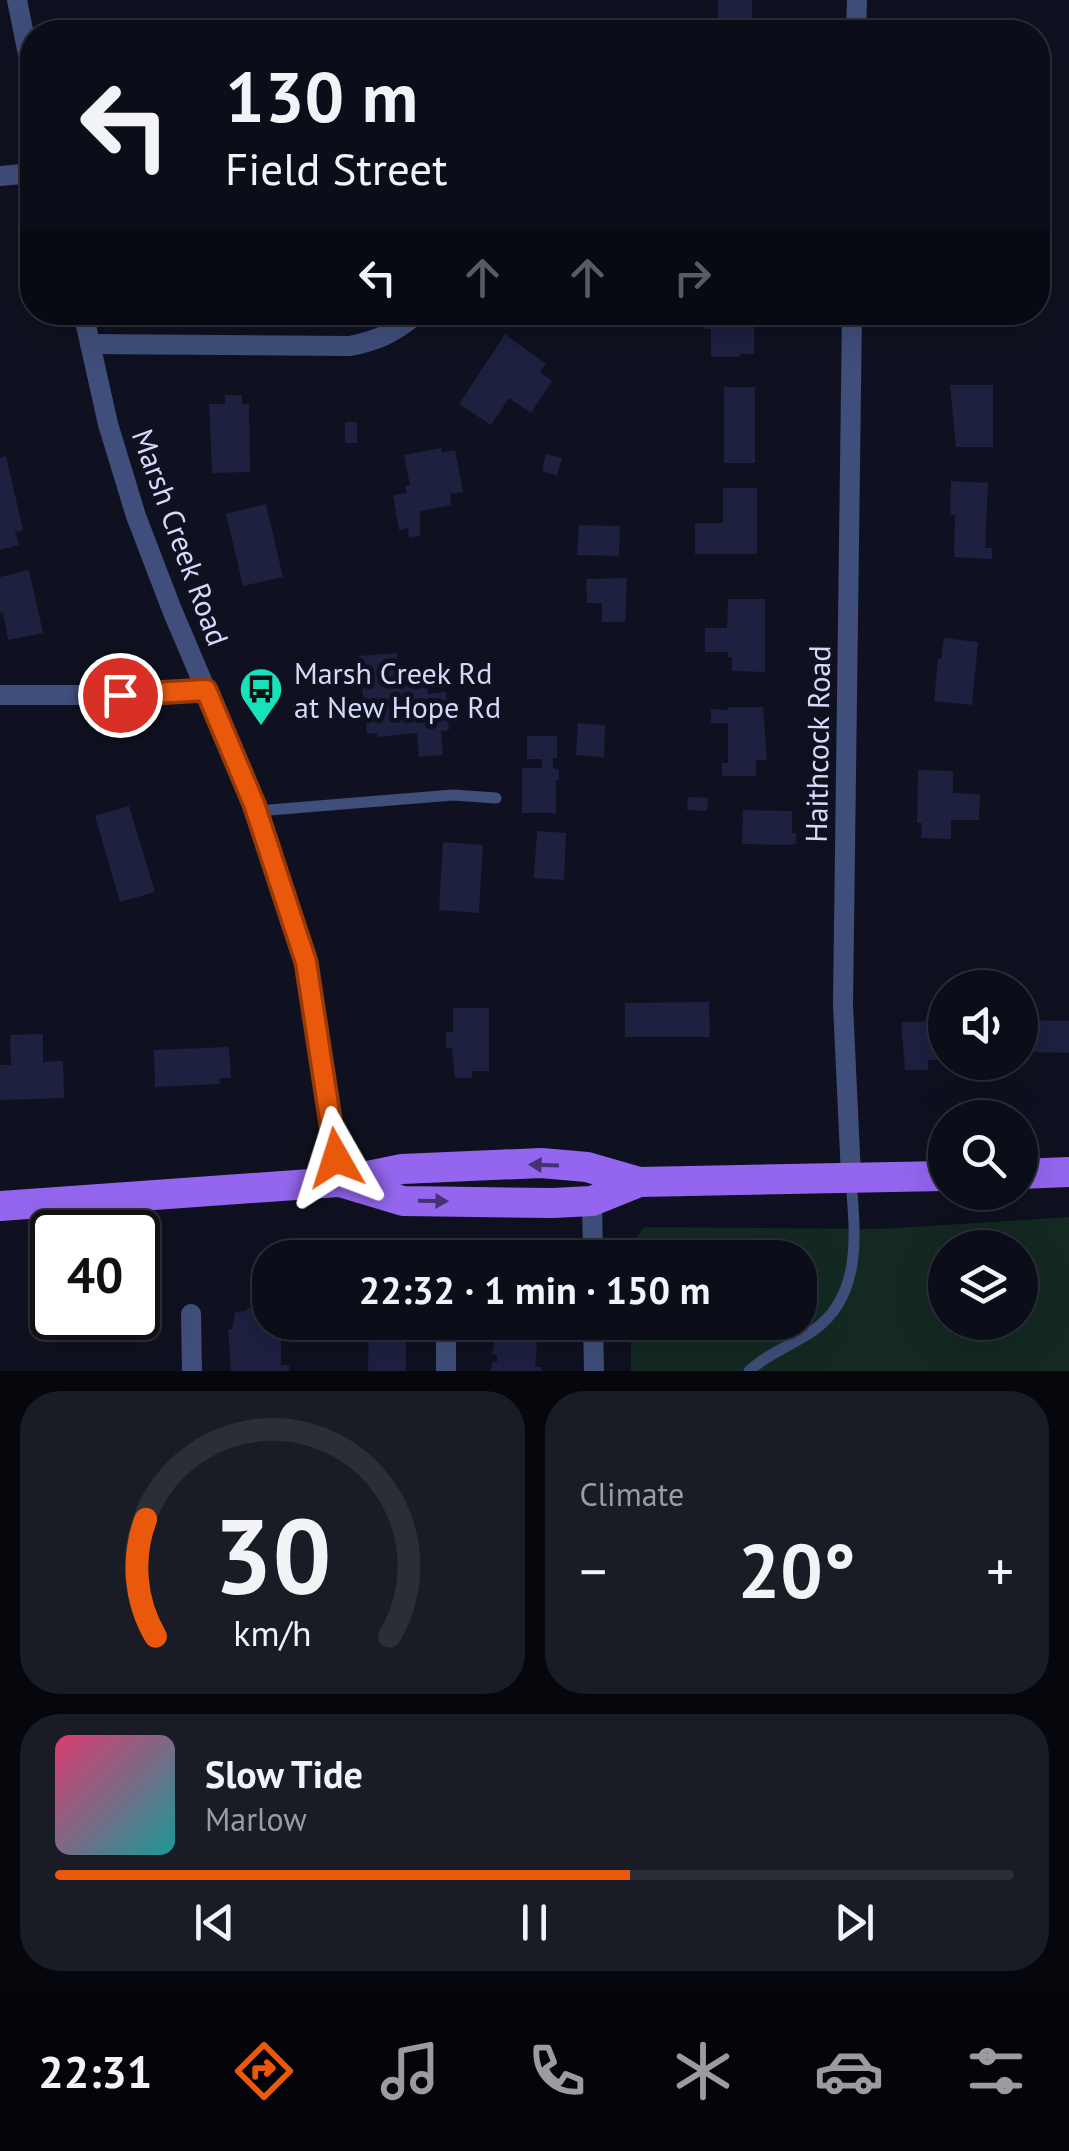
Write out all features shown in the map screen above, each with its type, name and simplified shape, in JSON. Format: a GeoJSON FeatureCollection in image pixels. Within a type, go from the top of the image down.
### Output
{"type":"FeatureCollection","features":[{"type":"Feature","properties":{"kind":"main road"},"geometry":{"type":"LineString","coordinates":[[0,1206],[338,1182],[402,1169],[541,1164],[587,1168],[639,1182],[928,1176]]}},
{"type":"Feature","properties":{"kind":"main road"},"geometry":{"type":"LineString","coordinates":[[1038,1173],[1069,1172]]}},
{"type":"Feature","properties":{"kind":"main road"},"geometry":{"type":"LineString","coordinates":[[338,1182],[403,1201],[553,1203],[592,1200],[639,1182]]}},
{"type":"Feature","properties":{"kind":"street","name":"Marsh Creek Road"},"geometry":{"type":"LineString","coordinates":[[86,325],[108,424],[136,516],[257,811],[306,962],[331,1110],[338,1182]]}},
{"type":"Feature","properties":{"kind":"street"},"geometry":{"type":"LineString","coordinates":[[90,344],[350,346],[386,336],[401,325]]}},
{"type":"Feature","properties":{"kind":"street","name":"Haithcock Road"},"geometry":{"type":"LineString","coordinates":[[851,1176],[843,1004],[852,325]]}},
{"type":"Feature","properties":{"kind":"street"},"geometry":{"type":"LineString","coordinates":[[0,695],[159,695],[206,690]]}},
{"type":"Feature","properties":{"kind":"street"},"geometry":{"type":"LineString","coordinates":[[592,1200],[593,1240]]}},
{"type":"Feature","properties":{"kind":"street"},"geometry":{"type":"LineString","coordinates":[[191,1314],[192,1371]]}},
{"type":"Feature","properties":{"kind":"street"},"geometry":{"type":"LineString","coordinates":[[446,1340],[446,1371]]}},
{"type":"Feature","properties":{"kind":"street"},"geometry":{"type":"LineString","coordinates":[[593,1340],[594,1371]]}},
{"type":"Feature","properties":{"kind":"lane"},"geometry":{"type":"LineString","coordinates":[[257,811],[453,795],[496,798]]}},
{"type":"Feature","properties":{"kind":"lane"},"geometry":{"type":"LineString","coordinates":[[748,1371],[816,1329],[844,1296],[851,1276],[854,1235],[851,1176]]}},
{"type":"Feature","properties":{"kind":"green space"},"geometry":{"type":"Polygon","coordinates":[[[1069,1217],[1069,1371],[631,1371],[631,1340],[817,1340],[817,1240],[635,1240],[644,1227],[882,1229],[1069,1217]]]}},
{"type":"Feature","properties":{"kind":"building"},"geometry":{"type":"Polygon","coordinates":[[[718,0],[752,0],[752,20],[718,20],[718,0]]]}},
{"type":"Feature","properties":{"kind":"building"},"geometry":{"type":"Polygon","coordinates":[[[704,325],[754,325],[754,354],[711,357],[711,329],[704,329],[704,325]]]}},
{"type":"Feature","properties":{"kind":"building"},"geometry":{"type":"Polygon","coordinates":[[[945,325],[989,326],[945,327],[945,325]]]}},
{"type":"Feature","properties":{"kind":"building"},"geometry":{"type":"Polygon","coordinates":[[[505,334],[546,364],[540,372],[552,381],[531,413],[509,398],[491,425],[459,404],[505,334]]]}},
{"type":"Feature","properties":{"kind":"building"},"geometry":{"type":"Polygon","coordinates":[[[950,385],[993,385],[993,447],[956,447],[950,385]]]}},
{"type":"Feature","properties":{"kind":"building"},"geometry":{"type":"Polygon","coordinates":[[[724,387],[755,387],[755,463],[724,463],[724,387]]]}},
{"type":"Feature","properties":{"kind":"building"},"geometry":{"type":"Polygon","coordinates":[[[225,395],[242,395],[242,404],[249,404],[250,472],[212,473],[209,404],[225,404],[225,395]]]}},
{"type":"Feature","properties":{"kind":"building"},"geometry":{"type":"Polygon","coordinates":[[[345,422],[357,422],[357,443],[345,443],[345,422]]]}},
{"type":"Feature","properties":{"kind":"building"},"geometry":{"type":"Polygon","coordinates":[[[441,448],[442,453],[455,450],[463,492],[450,494],[451,505],[420,511],[420,536],[409,538],[408,528],[399,530],[393,495],[407,493],[405,486],[410,485],[404,455],[441,448]]]}},
{"type":"Feature","properties":{"kind":"building"},"geometry":{"type":"Polygon","coordinates":[[[546,454],[562,458],[557,476],[542,471],[546,454]]]}},
{"type":"Feature","properties":{"kind":"building"},"geometry":{"type":"Polygon","coordinates":[[[6,456],[23,530],[15,532],[19,545],[0,550],[0,458],[6,456]]]}},
{"type":"Feature","properties":{"kind":"building"},"geometry":{"type":"Polygon","coordinates":[[[951,481],[988,483],[985,548],[992,548],[992,559],[954,557],[951,481]]]}},
{"type":"Feature","properties":{"kind":"building"},"geometry":{"type":"Polygon","coordinates":[[[723,488],[757,488],[757,554],[695,554],[695,523],[723,523],[723,488]]]}},
{"type":"Feature","properties":{"kind":"building"},"geometry":{"type":"Polygon","coordinates":[[[266,504],[283,577],[243,586],[226,514],[266,504]]]}},
{"type":"Feature","properties":{"kind":"building"},"geometry":{"type":"Polygon","coordinates":[[[579,525],[620,526],[619,556],[577,555],[579,525]]]}},
{"type":"Feature","properties":{"kind":"building"},"geometry":{"type":"Polygon","coordinates":[[[29,570],[43,633],[8,640],[3,612],[0,613],[0,577],[29,570]]]}},
{"type":"Feature","properties":{"kind":"building"},"geometry":{"type":"Polygon","coordinates":[[[627,578],[625,622],[602,622],[602,603],[587,603],[586,579],[627,578]]]}},
{"type":"Feature","properties":{"kind":"building"},"geometry":{"type":"Polygon","coordinates":[[[728,599],[765,599],[765,672],[732,671],[728,652],[705,652],[705,628],[727,628],[728,599]]]}},
{"type":"Feature","properties":{"kind":"building"},"geometry":{"type":"Polygon","coordinates":[[[944,638],[978,642],[972,705],[934,701],[944,638]]]}},
{"type":"Feature","properties":{"kind":"building"},"geometry":{"type":"Polygon","coordinates":[[[397,653],[400,681],[427,679],[428,694],[446,692],[449,730],[441,731],[443,755],[419,757],[417,733],[377,737],[377,733],[367,734],[359,656],[397,653]]]}},
{"type":"Feature","properties":{"kind":"building"},"geometry":{"type":"Polygon","coordinates":[[[763,707],[767,760],[756,760],[756,776],[722,776],[722,763],[728,763],[728,723],[711,723],[711,709],[763,707]]]}},
{"type":"Feature","properties":{"kind":"building"},"geometry":{"type":"Polygon","coordinates":[[[578,723],[605,725],[604,757],[576,755],[578,723]]]}},
{"type":"Feature","properties":{"kind":"building"},"geometry":{"type":"Polygon","coordinates":[[[527,736],[557,736],[557,758],[553,758],[553,768],[559,770],[556,813],[522,813],[522,768],[542,768],[542,759],[527,759],[527,736]]]}},
{"type":"Feature","properties":{"kind":"building"},"geometry":{"type":"Polygon","coordinates":[[[918,770],[953,771],[953,793],[980,794],[979,820],[951,820],[951,839],[921,838],[922,823],[917,823],[918,770]]]}},
{"type":"Feature","properties":{"kind":"building"},"geometry":{"type":"Polygon","coordinates":[[[688,797],[708,798],[707,811],[687,810],[688,797]]]}},
{"type":"Feature","properties":{"kind":"building"},"geometry":{"type":"Polygon","coordinates":[[[129,806],[155,892],[120,902],[95,816],[129,806]]]}},
{"type":"Feature","properties":{"kind":"building"},"geometry":{"type":"Polygon","coordinates":[[[743,810],[792,811],[796,843],[742,844],[743,810]]]}},
{"type":"Feature","properties":{"kind":"building"},"geometry":{"type":"Polygon","coordinates":[[[537,831],[566,833],[564,880],[534,878],[537,831]]]}},
{"type":"Feature","properties":{"kind":"building"},"geometry":{"type":"Polygon","coordinates":[[[443,842],[483,845],[479,913],[439,910],[443,842]]]}},
{"type":"Feature","properties":{"kind":"building"},"geometry":{"type":"Polygon","coordinates":[[[709,1002],[710,1037],[625,1037],[625,1003],[709,1002]]]}},
{"type":"Feature","properties":{"kind":"building"},"geometry":{"type":"Polygon","coordinates":[[[453,1008],[489,1008],[489,1071],[472,1071],[472,1078],[455,1078],[452,1048],[446,1048],[446,1032],[453,1032],[453,1008]]]}},
{"type":"Feature","properties":{"kind":"building"},"geometry":{"type":"Polygon","coordinates":[[[1038,1020],[1069,1021],[1069,1053],[1038,1052],[1038,1020]]]}},
{"type":"Feature","properties":{"kind":"building"},"geometry":{"type":"Polygon","coordinates":[[[928,1021],[928,1070],[905,1070],[901,1022],[928,1021]]]}},
{"type":"Feature","properties":{"kind":"building"},"geometry":{"type":"Polygon","coordinates":[[[43,1034],[43,1062],[63,1061],[64,1098],[0,1100],[0,1065],[11,1065],[10,1035],[43,1034]]]}},
{"type":"Feature","properties":{"kind":"building"},"geometry":{"type":"Polygon","coordinates":[[[229,1047],[231,1078],[219,1078],[220,1084],[155,1087],[154,1050],[229,1047]]]}},
{"type":"Feature","properties":{"kind":"building"},"geometry":{"type":"Polygon","coordinates":[[[252,1308],[252,1340],[281,1340],[281,1365],[289,1365],[289,1371],[231,1371],[228,1329],[232,1329],[235,1312],[252,1308]]]}},
{"type":"Feature","properties":{"kind":"building"},"geometry":{"type":"Polygon","coordinates":[[[369,1340],[406,1340],[406,1371],[368,1371],[369,1340]]]}},
{"type":"Feature","properties":{"kind":"building"},"geometry":{"type":"Polygon","coordinates":[[[494,1340],[537,1340],[535,1367],[542,1367],[542,1371],[490,1371],[493,1361],[497,1362],[497,1355],[492,1354],[494,1340]]]}},
{"type":"Feature","properties":{"kind":"place","name":"Marsh Creek Rd at New Hope Rd"},"geometry":{"type":"Point","coordinates":[261,727]}},
{"type":"Feature","properties":{"kind":"route"},"geometry":{"type":"LineString","coordinates":[[120,695],[206,690],[254,804],[306,962],[336,1158]]}}]}
